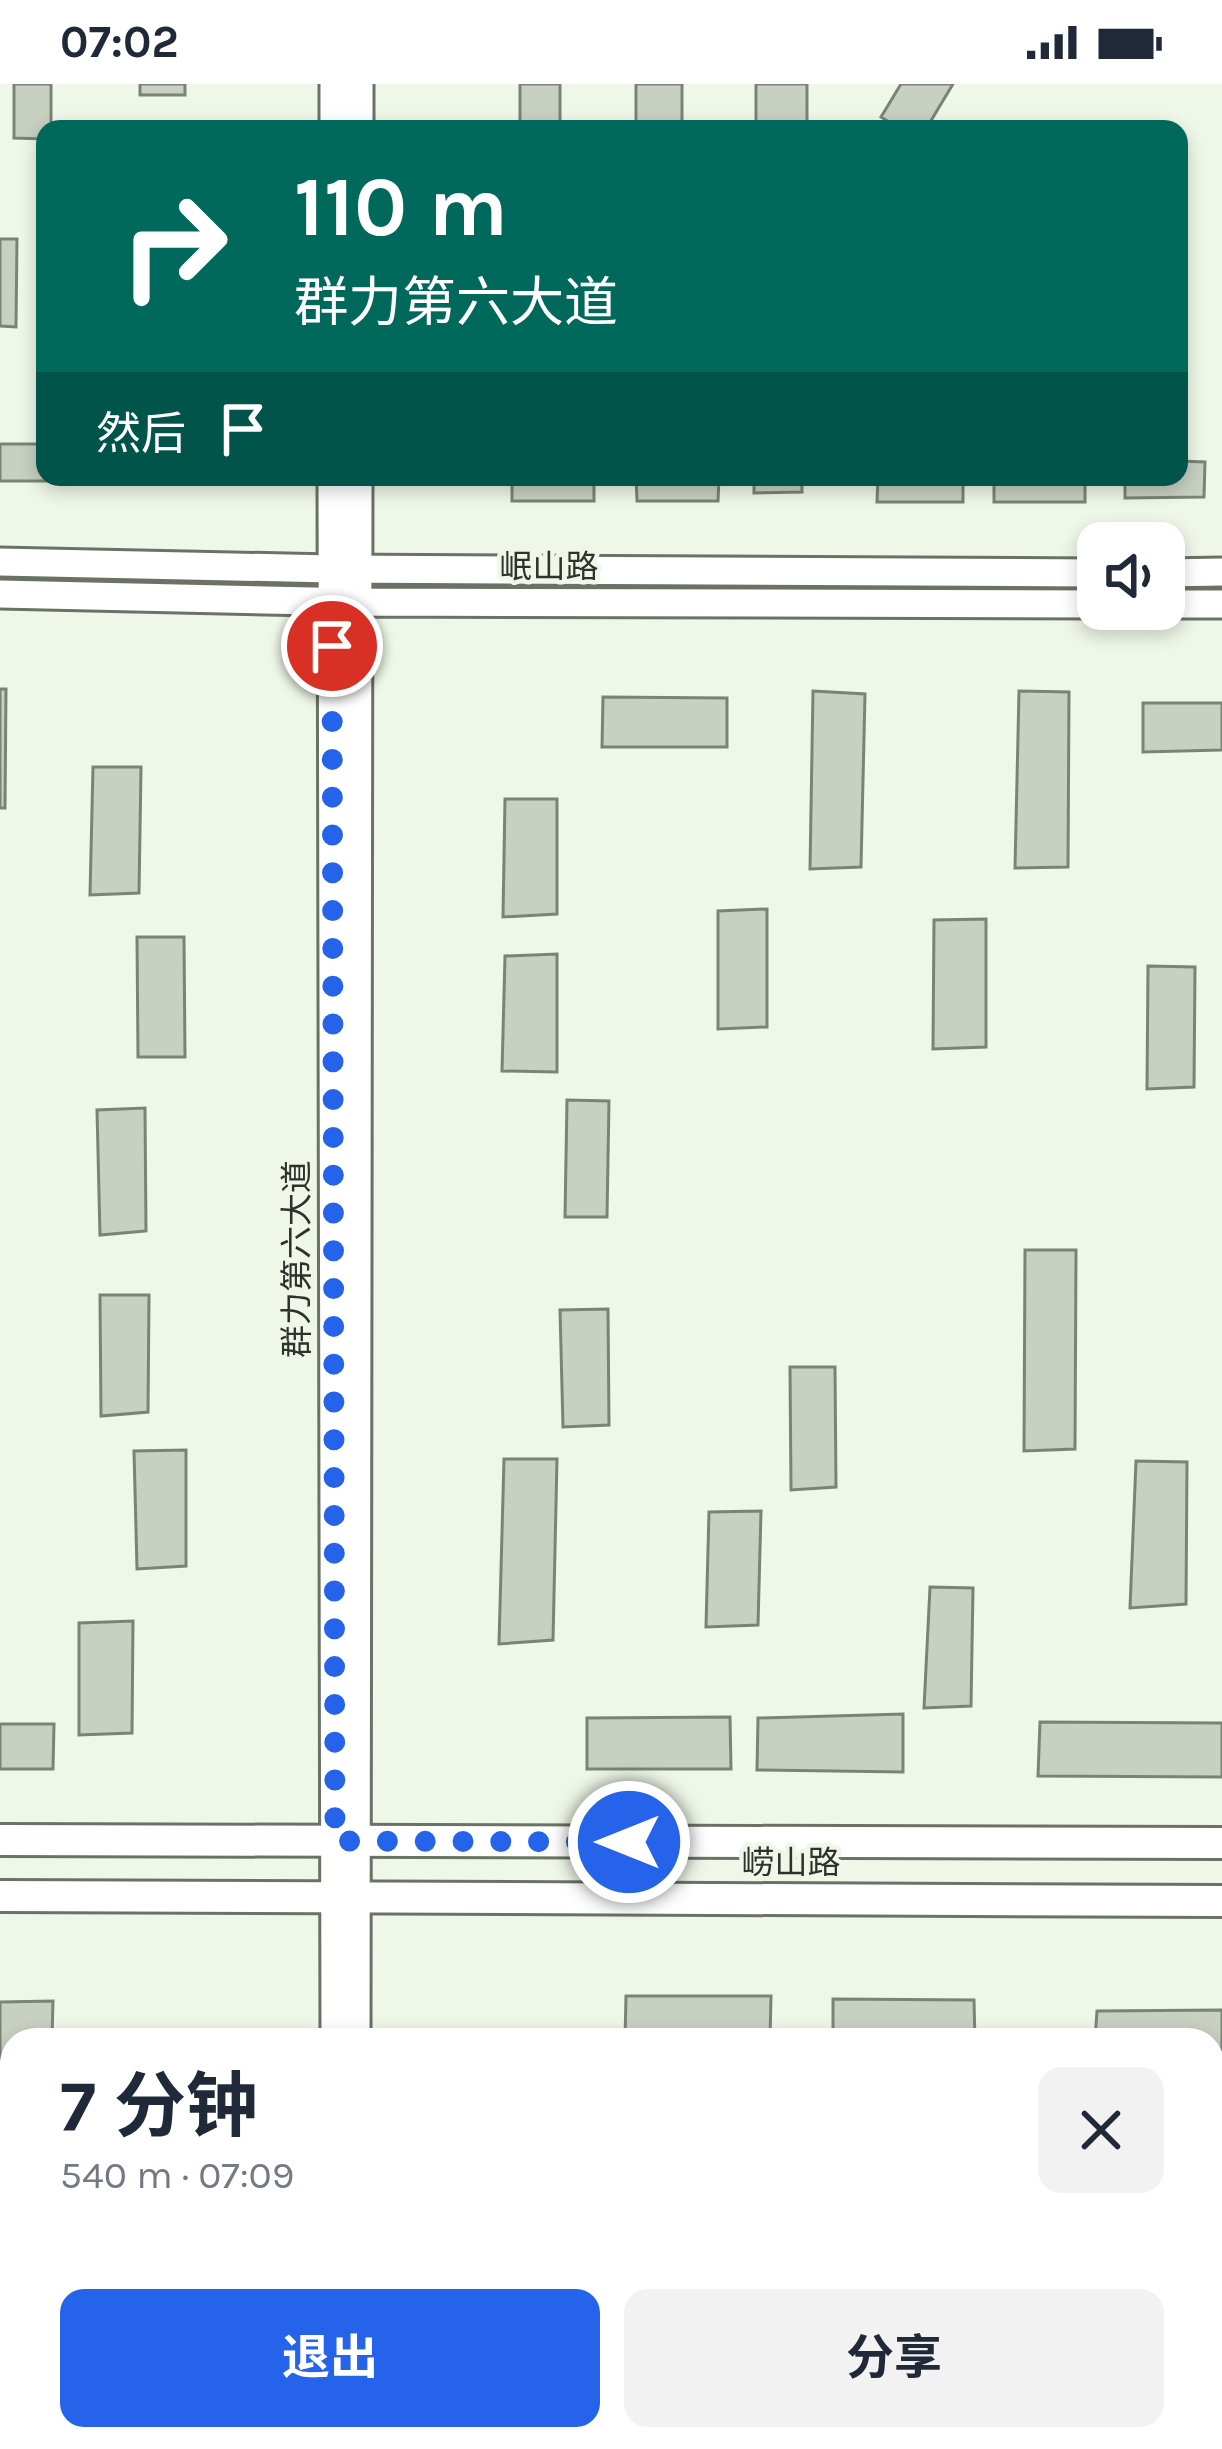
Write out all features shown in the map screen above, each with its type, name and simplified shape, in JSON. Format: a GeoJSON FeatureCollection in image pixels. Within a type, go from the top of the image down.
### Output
{"type":"FeatureCollection","features":[{"type":"Feature","properties":{"kind":"main road"},"geometry":{"type":"LineString","coordinates":[[334,84],[334,120]]}},
{"type":"Feature","properties":{"kind":"main road"},"geometry":{"type":"LineString","coordinates":[[359,84],[359,120]]}},
{"type":"Feature","properties":{"kind":"main road","name":"群力第六大道"},"geometry":{"type":"LineString","coordinates":[[333,486],[346,601],[346,1896],[355,2028]]}},
{"type":"Feature","properties":{"kind":"main road","name":"群力第六大道"},"geometry":{"type":"LineString","coordinates":[[345,569],[357,486]]}},
{"type":"Feature","properties":{"kind":"main road","name":"岷山路"},"geometry":{"type":"LineString","coordinates":[[0,562],[1077,573]]}},
{"type":"Feature","properties":{"kind":"main road"},"geometry":{"type":"LineString","coordinates":[[1185,573],[1222,572]]}},
{"type":"Feature","properties":{"kind":"main road","name":"岷山路"},"geometry":{"type":"LineString","coordinates":[[0,594],[346,601],[1077,604]]}},
{"type":"Feature","properties":{"kind":"main road"},"geometry":{"type":"LineString","coordinates":[[1185,604],[1222,604]]}},
{"type":"Feature","properties":{"kind":"main road","name":"崂山路"},"geometry":{"type":"LineString","coordinates":[[0,1840],[1222,1843]]}},
{"type":"Feature","properties":{"kind":"main road","name":"群力第六大道"},"geometry":{"type":"LineString","coordinates":[[336,2028],[346,1896]]}},
{"type":"Feature","properties":{"kind":"main road","name":"崂山路"},"geometry":{"type":"LineString","coordinates":[[0,1897],[1222,1901]]}},
{"type":"Feature","properties":{"kind":"building"},"geometry":{"type":"Polygon","coordinates":[[[14,84],[51,84],[51,120],[36,120],[36,139],[14,138],[14,84]]]}},
{"type":"Feature","properties":{"kind":"building"},"geometry":{"type":"Polygon","coordinates":[[[140,84],[185,84],[185,95],[140,95],[140,84]]]}},
{"type":"Feature","properties":{"kind":"building"},"geometry":{"type":"Polygon","coordinates":[[[520,84],[560,84],[560,120],[520,120],[520,84]]]}},
{"type":"Feature","properties":{"kind":"building"},"geometry":{"type":"Polygon","coordinates":[[[636,84],[682,84],[682,120],[636,120],[636,84]]]}},
{"type":"Feature","properties":{"kind":"building"},"geometry":{"type":"Polygon","coordinates":[[[756,84],[807,84],[807,120],[756,120],[756,84]]]}},
{"type":"Feature","properties":{"kind":"building"},"geometry":{"type":"Polygon","coordinates":[[[901,84],[953,84],[931,120],[881,117],[901,84]]]}},
{"type":"Feature","properties":{"kind":"building"},"geometry":{"type":"Polygon","coordinates":[[[0,239],[17,239],[16,327],[0,326],[0,239]]]}},
{"type":"Feature","properties":{"kind":"building"},"geometry":{"type":"Polygon","coordinates":[[[0,444],[36,444],[36,481],[0,481],[0,444]]]}},
{"type":"Feature","properties":{"kind":"building"},"geometry":{"type":"Polygon","coordinates":[[[1188,461],[1205,462],[1204,497],[1125,498],[1125,486],[1188,486],[1188,461]]]}},
{"type":"Feature","properties":{"kind":"building"},"geometry":{"type":"Polygon","coordinates":[[[512,486],[594,486],[594,501],[512,501],[512,486]]]}},
{"type":"Feature","properties":{"kind":"building"},"geometry":{"type":"Polygon","coordinates":[[[636,486],[719,486],[718,501],[637,501],[636,486]]]}},
{"type":"Feature","properties":{"kind":"building"},"geometry":{"type":"Polygon","coordinates":[[[754,486],[802,486],[802,492],[754,493],[754,486]]]}},
{"type":"Feature","properties":{"kind":"building"},"geometry":{"type":"Polygon","coordinates":[[[878,486],[963,486],[963,502],[877,502],[878,486]]]}},
{"type":"Feature","properties":{"kind":"building"},"geometry":{"type":"Polygon","coordinates":[[[994,486],[1085,486],[1085,502],[994,502],[994,486]]]}},
{"type":"Feature","properties":{"kind":"building"},"geometry":{"type":"Polygon","coordinates":[[[0,689],[6,689],[5,808],[0,808],[0,689]]]}},
{"type":"Feature","properties":{"kind":"building"},"geometry":{"type":"Polygon","coordinates":[[[813,691],[865,694],[861,867],[810,869],[813,691]]]}},
{"type":"Feature","properties":{"kind":"building"},"geometry":{"type":"Polygon","coordinates":[[[1019,691],[1069,692],[1068,867],[1015,868],[1019,691]]]}},
{"type":"Feature","properties":{"kind":"building"},"geometry":{"type":"Polygon","coordinates":[[[603,697],[727,698],[727,747],[602,747],[603,697]]]}},
{"type":"Feature","properties":{"kind":"building"},"geometry":{"type":"Polygon","coordinates":[[[1143,703],[1222,703],[1222,750],[1143,752],[1143,703]]]}},
{"type":"Feature","properties":{"kind":"building"},"geometry":{"type":"Polygon","coordinates":[[[93,767],[141,767],[139,893],[90,895],[93,767]]]}},
{"type":"Feature","properties":{"kind":"building"},"geometry":{"type":"Polygon","coordinates":[[[505,799],[557,799],[557,914],[503,917],[505,799]]]}},
{"type":"Feature","properties":{"kind":"building"},"geometry":{"type":"Polygon","coordinates":[[[767,909],[767,1027],[718,1029],[718,911],[767,909]]]}},
{"type":"Feature","properties":{"kind":"building"},"geometry":{"type":"Polygon","coordinates":[[[986,919],[986,1047],[933,1049],[934,920],[986,919]]]}},
{"type":"Feature","properties":{"kind":"building"},"geometry":{"type":"Polygon","coordinates":[[[137,937],[184,937],[185,1057],[138,1057],[137,937]]]}},
{"type":"Feature","properties":{"kind":"building"},"geometry":{"type":"Polygon","coordinates":[[[557,954],[557,1072],[502,1071],[505,956],[557,954]]]}},
{"type":"Feature","properties":{"kind":"building"},"geometry":{"type":"Polygon","coordinates":[[[1148,966],[1195,967],[1194,1087],[1147,1089],[1148,966]]]}},
{"type":"Feature","properties":{"kind":"building"},"geometry":{"type":"Polygon","coordinates":[[[567,1100],[609,1101],[607,1217],[565,1217],[567,1100]]]}},
{"type":"Feature","properties":{"kind":"building"},"geometry":{"type":"Polygon","coordinates":[[[145,1108],[146,1231],[100,1235],[97,1110],[145,1108]]]}},
{"type":"Feature","properties":{"kind":"building"},"geometry":{"type":"Polygon","coordinates":[[[1025,1250],[1076,1250],[1075,1449],[1024,1451],[1025,1250]]]}},
{"type":"Feature","properties":{"kind":"building"},"geometry":{"type":"Polygon","coordinates":[[[100,1295],[149,1295],[148,1412],[101,1416],[100,1295]]]}},
{"type":"Feature","properties":{"kind":"building"},"geometry":{"type":"Polygon","coordinates":[[[608,1309],[609,1425],[563,1427],[560,1310],[608,1309]]]}},
{"type":"Feature","properties":{"kind":"building"},"geometry":{"type":"Polygon","coordinates":[[[790,1367],[835,1367],[836,1487],[791,1490],[790,1367]]]}},
{"type":"Feature","properties":{"kind":"building"},"geometry":{"type":"Polygon","coordinates":[[[186,1450],[186,1566],[137,1569],[134,1451],[186,1450]]]}},
{"type":"Feature","properties":{"kind":"building"},"geometry":{"type":"Polygon","coordinates":[[[504,1459],[557,1459],[553,1640],[499,1644],[504,1459]]]}},
{"type":"Feature","properties":{"kind":"building"},"geometry":{"type":"Polygon","coordinates":[[[1136,1461],[1187,1462],[1186,1604],[1130,1608],[1136,1461]]]}},
{"type":"Feature","properties":{"kind":"building"},"geometry":{"type":"Polygon","coordinates":[[[761,1511],[758,1625],[706,1627],[709,1512],[761,1511]]]}},
{"type":"Feature","properties":{"kind":"building"},"geometry":{"type":"Polygon","coordinates":[[[930,1587],[973,1588],[971,1706],[924,1708],[930,1587]]]}},
{"type":"Feature","properties":{"kind":"building"},"geometry":{"type":"Polygon","coordinates":[[[133,1621],[132,1733],[79,1735],[79,1623],[133,1621]]]}},
{"type":"Feature","properties":{"kind":"building"},"geometry":{"type":"Polygon","coordinates":[[[903,1714],[903,1772],[757,1770],[758,1718],[903,1714]]]}},
{"type":"Feature","properties":{"kind":"building"},"geometry":{"type":"Polygon","coordinates":[[[730,1717],[731,1769],[587,1769],[587,1718],[730,1717]]]}},
{"type":"Feature","properties":{"kind":"building"},"geometry":{"type":"Polygon","coordinates":[[[1040,1722],[1222,1723],[1222,1777],[1038,1776],[1040,1722]]]}},
{"type":"Feature","properties":{"kind":"building"},"geometry":{"type":"Polygon","coordinates":[[[0,1724],[54,1724],[53,1769],[0,1769],[0,1724]]]}},
{"type":"Feature","properties":{"kind":"building"},"geometry":{"type":"Polygon","coordinates":[[[626,1996],[771,1996],[770,2028],[625,2028],[626,1996]]]}},
{"type":"Feature","properties":{"kind":"building"},"geometry":{"type":"Polygon","coordinates":[[[833,1999],[974,2000],[975,2028],[833,2028],[833,1999]]]}},
{"type":"Feature","properties":{"kind":"building"},"geometry":{"type":"Polygon","coordinates":[[[53,2001],[52,2028],[0,2028],[0,2002],[53,2001]]]}},
{"type":"Feature","properties":{"kind":"building"},"geometry":{"type":"Polygon","coordinates":[[[1222,2010],[1222,2028],[1096,2028],[1097,2011],[1222,2010]]]}},
{"type":"Feature","properties":{"kind":"route"},"geometry":{"type":"LineString","coordinates":[[332,646],[335,1841],[629,1842]]}}]}
